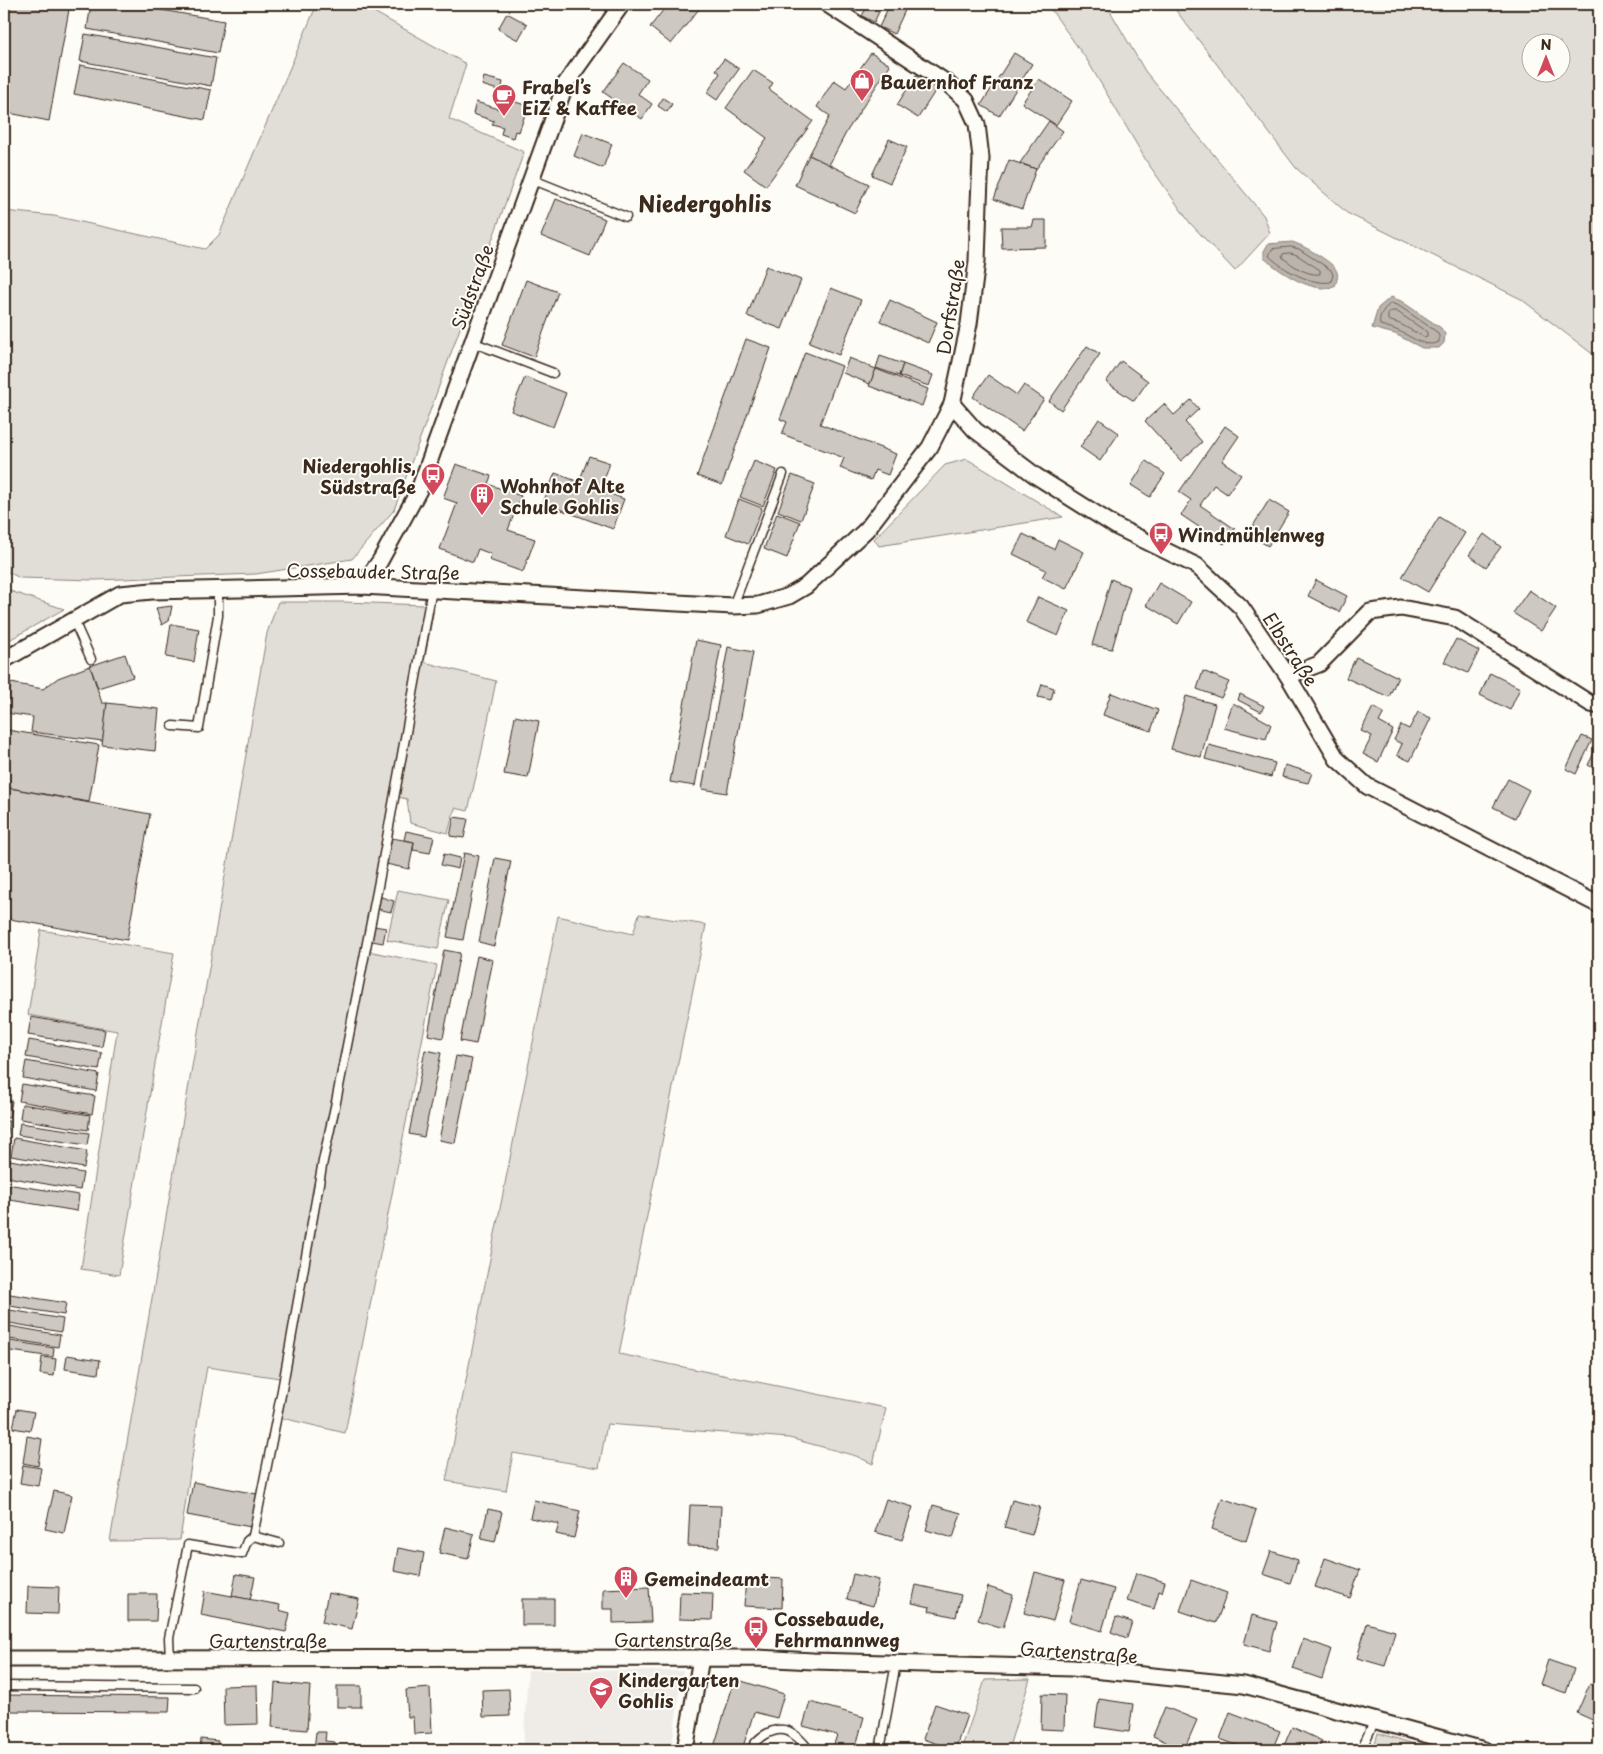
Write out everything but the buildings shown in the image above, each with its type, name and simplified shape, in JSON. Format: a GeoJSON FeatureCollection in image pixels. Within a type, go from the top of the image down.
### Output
{"type":"FeatureCollection","features":[{"type":"Feature","properties":{"kind":"street","name":"Südstraße"},"geometry":{"type":"LineString","coordinates":[[362,586],[380,561],[419,490],[566,83],[622,4]]}},
{"type":"Feature","properties":{"kind":"street","name":"Dorfstraße"},"geometry":{"type":"LineString","coordinates":[[758,605],[789,596],[806,586],[867,529],[930,447],[952,404],[969,324],[977,261],[981,158],[977,124],[966,100],[947,83],[827,4]]}},
{"type":"Feature","properties":{"kind":"street","name":"Elbstraße"},"geometry":{"type":"LineString","coordinates":[[952,404],[975,430],[1036,476],[1118,527],[1197,566],[1241,607],[1288,676],[1338,759],[1367,786],[1599,905]]}},
{"type":"Feature","properties":{"kind":"street","name":"Cossebauder Straße"},"geometry":{"type":"LineString","coordinates":[[4,660],[120,594],[362,586],[733,606],[758,605]]}},
{"type":"Feature","properties":{"kind":"street"},"geometry":{"type":"LineString","coordinates":[[1288,676],[1319,664],[1370,612],[1400,608],[1455,618],[1591,704],[1599,706]]}},
{"type":"Feature","properties":{"kind":"street"},"geometry":{"type":"LineString","coordinates":[[685,1750],[701,1658]]}},
{"type":"Feature","properties":{"kind":"street","name":"Gartenstraße"},"geometry":{"type":"LineString","coordinates":[[4,1659],[757,1658],[1072,1668],[1244,1685],[1478,1749]]}},
{"type":"Feature","properties":{"kind":"lane"},"geometry":{"type":"LineString","coordinates":[[532,179],[626,217]]}},
{"type":"Feature","properties":{"kind":"lane"},"geometry":{"type":"LineString","coordinates":[[472,342],[553,373]]}},
{"type":"Feature","properties":{"kind":"lane"},"geometry":{"type":"LineString","coordinates":[[733,606],[783,474]]}},
{"type":"Feature","properties":{"kind":"lane"},"geometry":{"type":"LineString","coordinates":[[170,1659],[169,1638],[188,1545],[242,1554],[247,1540],[253,1536],[282,1390],[323,1161],[377,894],[432,589]]}},
{"type":"Feature","properties":{"kind":"lane"},"geometry":{"type":"LineString","coordinates":[[173,726],[199,728],[218,616],[218,590]]}},
{"type":"Feature","properties":{"kind":"lane"},"geometry":{"type":"LineString","coordinates":[[74,620],[91,659]]}},
{"type":"Feature","properties":{"kind":"lane"},"geometry":{"type":"LineString","coordinates":[[253,1536],[278,1543]]}},
{"type":"Feature","properties":{"kind":"lane"},"geometry":{"type":"LineString","coordinates":[[880,1750],[896,1663]]}},
{"type":"Feature","properties":{"kind":"lane"},"geometry":{"type":"LineString","coordinates":[[4,1686],[194,1688]]}},
{"type":"Feature","properties":{"kind":"lane"},"geometry":{"type":"LineString","coordinates":[[1361,1750],[1375,1720]]}},
{"type":"Feature","properties":{"kind":"lane"},"geometry":{"type":"LineString","coordinates":[[751,1750],[754,1744],[769,1732],[786,1730],[800,1739],[809,1750]]}},
{"type":"Feature","properties":{"kind":"shaded area"},"geometry":{"type":"Polygon","coordinates":[[[317,4],[360,4],[466,64],[449,119],[524,152],[394,510],[352,559],[256,574],[95,580],[20,578],[4,570],[4,211],[54,216],[205,249],[219,235],[317,4]]]}},
{"type":"Feature","properties":{"kind":"shaded area"},"geometry":{"type":"Polygon","coordinates":[[[1047,4],[1106,4],[1145,71],[1264,216],[1270,233],[1235,271],[1190,223],[1147,162],[1087,60],[1047,4]]]}},
{"type":"Feature","properties":{"kind":"shaded area"},"geometry":{"type":"Polygon","coordinates":[[[1171,4],[1599,4],[1599,359],[1521,299],[1347,213],[1296,168],[1171,4]]]}},
{"type":"Feature","properties":{"kind":"shaded area"},"geometry":{"type":"Polygon","coordinates":[[[967,459],[1063,517],[879,546],[874,539],[945,465],[967,459]]]}},
{"type":"Feature","properties":{"kind":"shaded area"},"geometry":{"type":"Polygon","coordinates":[[[4,589],[64,609],[4,643],[4,589]]]}},
{"type":"Feature","properties":{"kind":"shaded area"},"geometry":{"type":"Polygon","coordinates":[[[278,602],[424,605],[425,609],[434,609],[424,662],[496,681],[468,811],[455,808],[448,833],[410,823],[407,799],[398,797],[368,951],[437,965],[345,1433],[278,1417],[286,1379],[207,1367],[180,1540],[110,1541],[267,633],[278,602]]]}},
{"type":"Feature","properties":{"kind":"shaded area"},"geometry":{"type":"Polygon","coordinates":[[[398,890],[449,900],[438,949],[387,940],[398,890]]]}},
{"type":"Feature","properties":{"kind":"shaded area"},"geometry":{"type":"Polygon","coordinates":[[[639,914],[706,925],[619,1354],[886,1408],[873,1464],[856,1456],[789,1438],[607,1424],[599,1468],[513,1453],[506,1491],[446,1481],[558,916],[633,934],[639,914]]]}},
{"type":"Feature","properties":{"kind":"shaded area"},"geometry":{"type":"Polygon","coordinates":[[[41,930],[174,953],[119,1275],[81,1269],[117,1031],[28,1015],[41,930]]]}},
{"type":"Feature","properties":{"kind":"shaded area","name":"Kindergarten Gohlis"},"geometry":{"type":"Polygon","coordinates":[[[528,1670],[683,1671],[671,1750],[523,1750],[528,1670]]]}},
{"type":"Feature","properties":{"kind":"shaded area"},"geometry":{"type":"Polygon","coordinates":[[[1030,1679],[1008,1750],[961,1750],[985,1680],[1030,1679]]]}},
{"type":"Feature","properties":{"kind":"shaded area"},"geometry":{"type":"Polygon","coordinates":[[[1378,1733],[1434,1750],[1373,1750],[1378,1733]]]}},
{"type":"Feature","properties":{"kind":"water"},"geometry":{"type":"Polygon","coordinates":[[[1292,242],[1316,254],[1334,267],[1338,276],[1335,286],[1327,288],[1308,285],[1279,270],[1264,258],[1264,251],[1268,244],[1292,242]]]}},
{"type":"Feature","properties":{"kind":"water"},"geometry":{"type":"Polygon","coordinates":[[[1391,297],[1401,301],[1441,328],[1445,334],[1444,343],[1439,348],[1422,348],[1395,334],[1372,328],[1378,308],[1391,297]]]}},
{"type":"Feature","properties":{"kind":"place","name":"Bauernhof Franz"},"geometry":{"type":"Point","coordinates":[862,102]}},
{"type":"Feature","properties":{"kind":"place","name":"Frabel’s EiZ & Kaffee"},"geometry":{"type":"Point","coordinates":[504,117]}},
{"type":"Feature","properties":{"kind":"place","name":"Niedergohlis, Südstraße"},"geometry":{"type":"Point","coordinates":[433,496]}},
{"type":"Feature","properties":{"kind":"place","name":"Wohnhof Alte Schule Gohlis"},"geometry":{"type":"Point","coordinates":[482,516]}},
{"type":"Feature","properties":{"kind":"place","name":"Windmühlenweg"},"geometry":{"type":"Point","coordinates":[1161,555]}},
{"type":"Feature","properties":{"kind":"place","name":"Gemeindeamt"},"geometry":{"type":"Point","coordinates":[626,1599]}},
{"type":"Feature","properties":{"kind":"place","name":"Cossebaude, Fehrmannweg"},"geometry":{"type":"Point","coordinates":[756,1649]}},
{"type":"Feature","properties":{"kind":"place","name":"Kindergarten Gohlis"},"geometry":{"type":"Point","coordinates":[601,1710]}},
{"type":"Feature","properties":{"kind":"district","name":"Niedergohlis"},"geometry":{"type":"Point","coordinates":[705,202]}}]}
